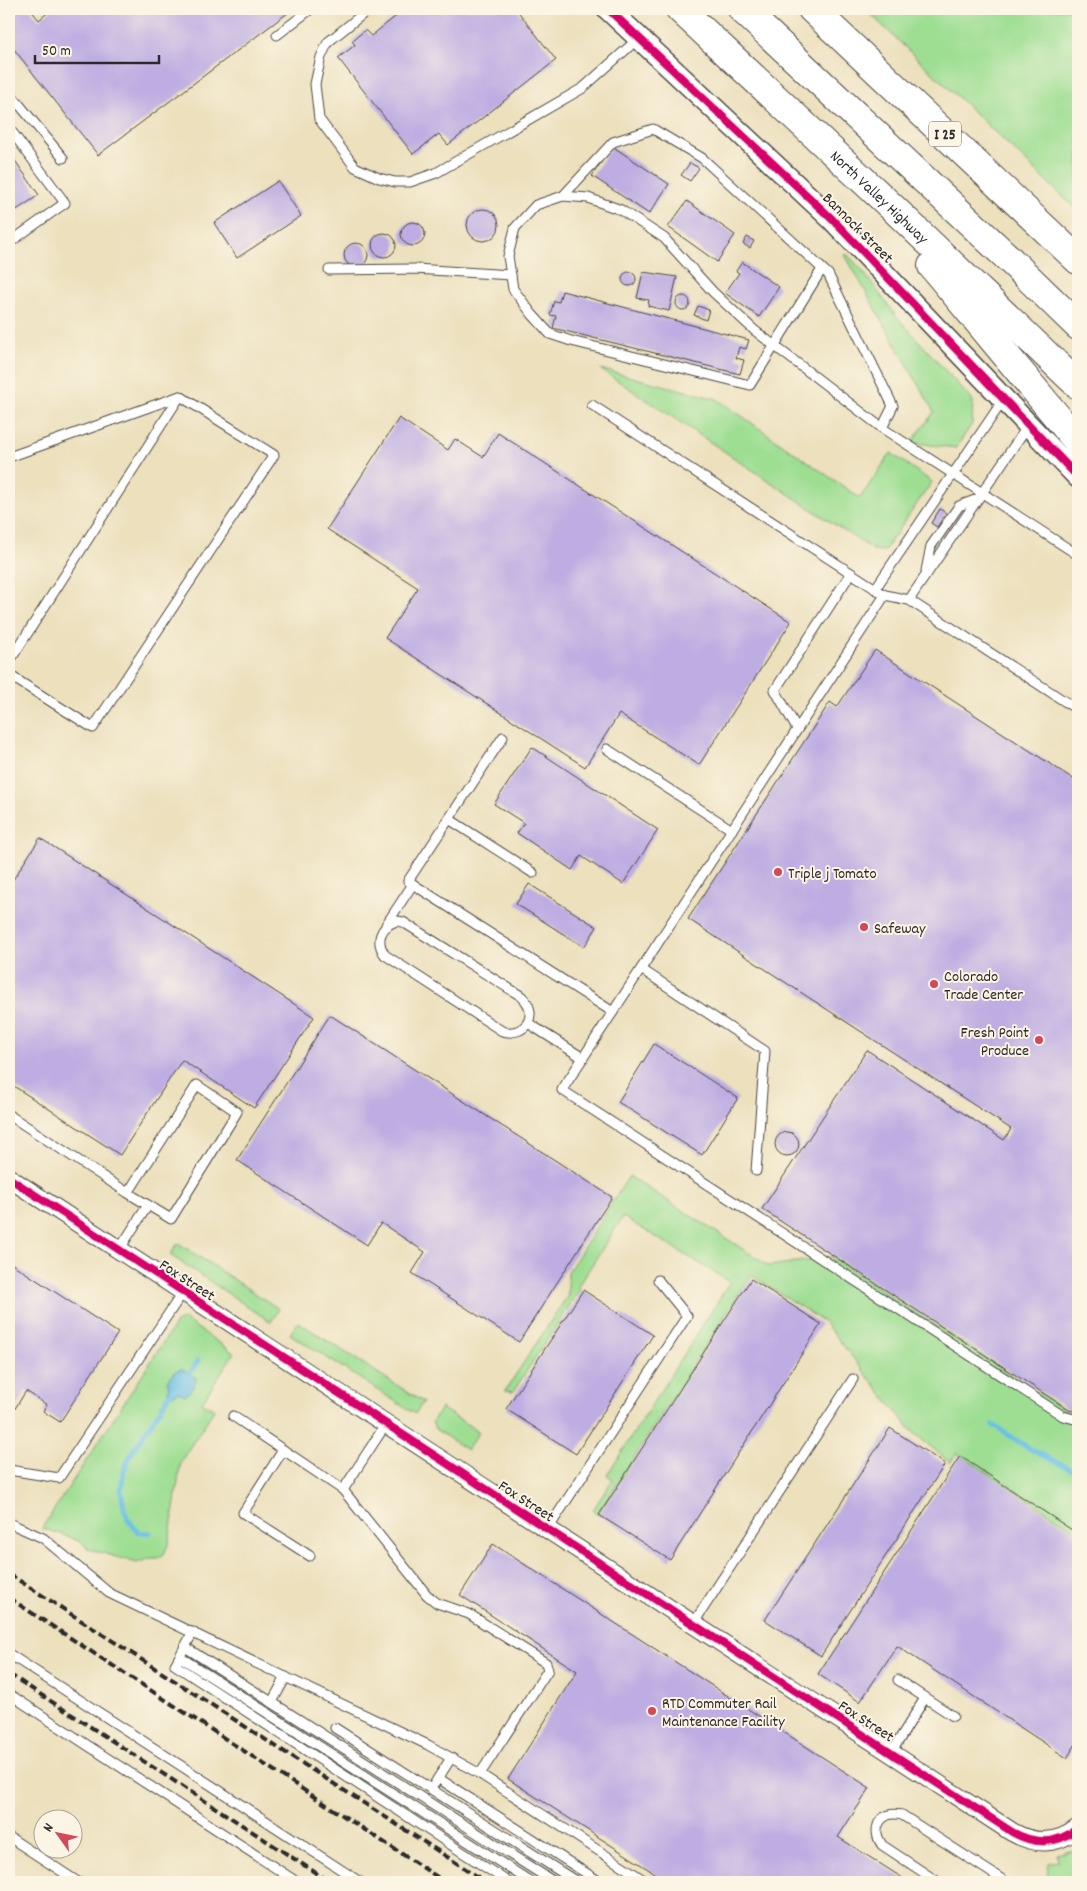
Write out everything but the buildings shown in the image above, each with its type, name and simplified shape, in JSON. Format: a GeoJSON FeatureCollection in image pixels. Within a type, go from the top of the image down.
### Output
{"type":"FeatureCollection","features":[{"type":"Feature","properties":{"kind":"highway","name":"North Valley Highway"},"geometry":{"type":"LineString","coordinates":[[680,9],[1078,385]]}},
{"type":"Feature","properties":{"kind":"highway"},"geometry":{"type":"LineString","coordinates":[[742,9],[1007,256],[1078,326]]}},
{"type":"Feature","properties":{"kind":"highway","name":"I 25"},"geometry":{"type":"LineString","coordinates":[[812,9],[1078,260]]}},
{"type":"Feature","properties":{"kind":"highway"},"geometry":{"type":"LineString","coordinates":[[824,143],[941,276],[1078,442]]}},
{"type":"Feature","properties":{"kind":"street","name":"Bannock Street"},"geometry":{"type":"LineString","coordinates":[[608,9],[832,218],[1078,477]]}},
{"type":"Feature","properties":{"kind":"street","name":"Fox Street"},"geometry":{"type":"LineString","coordinates":[[9,1178],[1012,1832],[1032,1841],[1044,1842],[1056,1841],[1078,1828]]}},
{"type":"Feature","properties":{"kind":"lane"},"geometry":{"type":"LineString","coordinates":[[277,35],[311,9]]}},
{"type":"Feature","properties":{"kind":"lane"},"geometry":{"type":"LineString","coordinates":[[369,9],[328,42],[321,57],[315,84],[319,119],[355,167],[379,178],[395,182],[410,182],[436,173],[583,88],[639,38]]}},
{"type":"Feature","properties":{"kind":"lane"},"geometry":{"type":"LineString","coordinates":[[9,92],[62,158]]}},
{"type":"Feature","properties":{"kind":"lane"},"geometry":{"type":"LineString","coordinates":[[9,128],[64,203],[9,243]]}},
{"type":"Feature","properties":{"kind":"lane"},"geometry":{"type":"LineString","coordinates":[[563,196],[614,142],[653,130],[702,158],[828,274],[894,406],[882,428]]}},
{"type":"Feature","properties":{"kind":"lane"},"geometry":{"type":"LineString","coordinates":[[822,269],[774,345],[750,385],[571,341],[550,334],[514,289],[508,256],[515,228],[536,205],[563,196],[588,198],[621,210],[664,238],[713,292],[774,345],[882,428],[954,473],[980,495],[1078,555]]}},
{"type":"Feature","properties":{"kind":"lane"},"geometry":{"type":"LineString","coordinates":[[329,270],[416,270],[511,275]]}},
{"type":"Feature","properties":{"kind":"lane"},"geometry":{"type":"LineString","coordinates":[[9,457],[180,396]]}},
{"type":"Feature","properties":{"kind":"lane"},"geometry":{"type":"LineString","coordinates":[[9,662],[180,396]]}},
{"type":"Feature","properties":{"kind":"lane"},"geometry":{"type":"LineString","coordinates":[[9,675],[93,728],[274,454],[180,396]]}},
{"type":"Feature","properties":{"kind":"lane"},"geometry":{"type":"LineString","coordinates":[[875,589],[1004,398]]}},
{"type":"Feature","properties":{"kind":"lane"},"geometry":{"type":"LineString","coordinates":[[592,406],[875,589],[885,595],[909,600],[1078,710]]}},
{"type":"Feature","properties":{"kind":"lane"},"geometry":{"type":"LineString","coordinates":[[909,600],[1029,424]]}},
{"type":"Feature","properties":{"kind":"lane"},"geometry":{"type":"LineString","coordinates":[[797,729],[775,690],[852,573]]}},
{"type":"Feature","properties":{"kind":"lane"},"geometry":{"type":"LineString","coordinates":[[885,595],[562,1090],[1063,1416],[1078,1420]]}},
{"type":"Feature","properties":{"kind":"lane"},"geometry":{"type":"LineString","coordinates":[[502,737],[408,880],[613,1012]]}},
{"type":"Feature","properties":{"kind":"lane"},"geometry":{"type":"LineString","coordinates":[[608,749],[732,830]]}},
{"type":"Feature","properties":{"kind":"lane"},"geometry":{"type":"LineString","coordinates":[[449,819],[533,872]]}},
{"type":"Feature","properties":{"kind":"lane"},"geometry":{"type":"LineString","coordinates":[[381,932],[390,923],[403,922],[521,996],[529,1006],[528,1023],[516,1032],[502,1031],[385,955],[379,944],[381,932],[413,884]]}},
{"type":"Feature","properties":{"kind":"lane"},"geometry":{"type":"LineString","coordinates":[[641,970],[765,1051],[756,1171]]}},
{"type":"Feature","properties":{"kind":"lane"},"geometry":{"type":"LineString","coordinates":[[528,1023],[583,1058]]}},
{"type":"Feature","properties":{"kind":"lane"},"geometry":{"type":"LineString","coordinates":[[9,1115],[128,1193],[171,1219],[237,1112],[197,1085],[128,1193]]}},
{"type":"Feature","properties":{"kind":"lane"},"geometry":{"type":"LineString","coordinates":[[119,1250],[148,1205]]}},
{"type":"Feature","properties":{"kind":"lane"},"geometry":{"type":"LineString","coordinates":[[548,1529],[687,1316],[658,1280]]}},
{"type":"Feature","properties":{"kind":"lane"},"geometry":{"type":"LineString","coordinates":[[9,1470],[59,1478],[182,1292]]}},
{"type":"Feature","properties":{"kind":"lane"},"geometry":{"type":"LineString","coordinates":[[693,1624],[853,1379]]}},
{"type":"Feature","properties":{"kind":"lane"},"geometry":{"type":"LineString","coordinates":[[233,1416],[342,1490],[427,1595],[437,1603],[469,1614],[546,1663],[548,1670],[480,1774]]}},
{"type":"Feature","properties":{"kind":"lane"},"geometry":{"type":"LineString","coordinates":[[342,1490],[386,1424]]}},
{"type":"Feature","properties":{"kind":"lane"},"geometry":{"type":"LineString","coordinates":[[283,1450],[243,1513],[310,1556]]}},
{"type":"Feature","properties":{"kind":"lane"},"geometry":{"type":"LineString","coordinates":[[9,1523],[42,1538],[109,1593],[286,1677],[480,1774],[646,1882]]}},
{"type":"Feature","properties":{"kind":"lane"},"geometry":{"type":"LineString","coordinates":[[193,1632],[175,1666],[508,1882]]}},
{"type":"Feature","properties":{"kind":"lane"},"geometry":{"type":"LineString","coordinates":[[184,1648],[554,1882]]}},
{"type":"Feature","properties":{"kind":"lane"},"geometry":{"type":"LineString","coordinates":[[9,1654],[360,1882]]}},
{"type":"Feature","properties":{"kind":"lane"},"geometry":{"type":"LineString","coordinates":[[180,1657],[531,1882]]}},
{"type":"Feature","properties":{"kind":"lane"},"geometry":{"type":"LineString","coordinates":[[272,1702],[286,1677]]}},
{"type":"Feature","properties":{"kind":"lane"},"geometry":{"type":"LineString","coordinates":[[898,1680],[953,1716]]}},
{"type":"Feature","properties":{"kind":"lane"},"geometry":{"type":"LineString","coordinates":[[9,1694],[298,1882]]}},
{"type":"Feature","properties":{"kind":"lane"},"geometry":{"type":"LineString","coordinates":[[891,1753],[925,1698]]}},
{"type":"Feature","properties":{"kind":"lane"},"geometry":{"type":"LineString","coordinates":[[336,1728],[577,1882]]}},
{"type":"Feature","properties":{"kind":"lane"},"geometry":{"type":"LineString","coordinates":[[411,1820],[451,1758]]}},
{"type":"Feature","properties":{"kind":"lane"},"geometry":{"type":"LineString","coordinates":[[438,1778],[600,1882]]}},
{"type":"Feature","properties":{"kind":"lane"},"geometry":{"type":"LineString","coordinates":[[938,1882],[882,1845],[877,1834],[877,1827],[884,1817],[896,1813],[902,1815],[1006,1882]]}},
{"type":"Feature","properties":{"kind":"lane"},"geometry":{"type":"LineString","coordinates":[[9,1837],[78,1882]]}},
{"type":"Feature","properties":{"kind":"green space"},"geometry":{"type":"Polygon","coordinates":[[[865,9],[1074,9],[1078,12],[1078,211],[865,9]]]}},
{"type":"Feature","properties":{"kind":"green space"},"geometry":{"type":"Polygon","coordinates":[[[847,254],[861,269],[897,317],[973,401],[972,424],[956,448],[914,443],[914,439],[934,412],[845,255],[847,254]]]}},
{"type":"Feature","properties":{"kind":"green space"},"geometry":{"type":"Polygon","coordinates":[[[600,369],[717,399],[860,498],[891,453],[932,482],[884,551],[873,550],[600,369]]]}},
{"type":"Feature","properties":{"kind":"green space"},"geometry":{"type":"Polygon","coordinates":[[[629,1176],[769,1266],[832,1257],[1069,1413],[1078,1415],[1078,1532],[957,1453],[950,1463],[912,1431],[824,1322],[751,1275],[598,1514],[593,1510],[613,1479],[607,1475],[730,1282],[623,1217],[578,1286],[580,1290],[513,1392],[505,1391],[568,1295],[568,1272],[629,1176]]]}},
{"type":"Feature","properties":{"kind":"green space"},"geometry":{"type":"Polygon","coordinates":[[[178,1243],[279,1309],[271,1322],[170,1255],[178,1243]]]}},
{"type":"Feature","properties":{"kind":"green space"},"geometry":{"type":"Polygon","coordinates":[[[184,1319],[234,1353],[202,1402],[214,1410],[181,1461],[169,1543],[164,1554],[158,1558],[151,1558],[137,1563],[89,1549],[81,1542],[42,1528],[176,1323],[184,1319]]]}},
{"type":"Feature","properties":{"kind":"green space"},"geometry":{"type":"Polygon","coordinates":[[[298,1322],[423,1402],[415,1414],[290,1334],[298,1322]]]}},
{"type":"Feature","properties":{"kind":"green space"},"geometry":{"type":"Polygon","coordinates":[[[441,1408],[479,1432],[467,1450],[435,1429],[432,1422],[441,1408]]]}},
{"type":"Feature","properties":{"kind":"green space"},"geometry":{"type":"Polygon","coordinates":[[[1078,1849],[1078,1875],[1076,1879],[1078,1882],[1046,1882],[1049,1863],[1058,1861],[1057,1854],[1078,1849]]]}},
{"type":"Feature","properties":{"kind":"water"},"geometry":{"type":"Polygon","coordinates":[[[181,1369],[196,1378],[195,1383],[185,1395],[178,1392],[171,1396],[168,1394],[169,1386],[167,1382],[174,1372],[181,1369]]]}},
{"type":"Feature","properties":{"kind":"waterway"},"geometry":{"type":"LineString","coordinates":[[186,1379],[198,1361]]}},
{"type":"Feature","properties":{"kind":"waterway"},"geometry":{"type":"LineString","coordinates":[[150,1533],[138,1532],[128,1519],[124,1509],[121,1490],[124,1470],[131,1454],[172,1391]]}},
{"type":"Feature","properties":{"kind":"waterway"},"geometry":{"type":"LineString","coordinates":[[993,1425],[1032,1450],[1078,1473]]}},
{"type":"Feature","properties":{"kind":"railway"},"geometry":{"type":"LineString","coordinates":[[9,1574],[486,1882]]}},
{"type":"Feature","properties":{"kind":"railway"},"geometry":{"type":"LineString","coordinates":[[9,1598],[445,1882]]}},
{"type":"Feature","properties":{"kind":"railway"},"geometry":{"type":"LineString","coordinates":[[9,1674],[330,1882]]}},
{"type":"Feature","properties":{"kind":"cycle path"},"geometry":{"type":"LineString","coordinates":[[608,9],[832,219],[1078,477]]}},
{"type":"Feature","properties":{"kind":"cycle path"},"geometry":{"type":"LineString","coordinates":[[9,1178],[1012,1832],[1029,1839],[1046,1841],[1062,1838],[1078,1828]]}},
{"type":"Feature","properties":{"kind":"place","name":"Triple j Tomato"},"geometry":{"type":"Point","coordinates":[778,872]}},
{"type":"Feature","properties":{"kind":"place","name":"Safeway"},"geometry":{"type":"Point","coordinates":[864,927]}},
{"type":"Feature","properties":{"kind":"place","name":"Colorado Trade Center"},"geometry":{"type":"Point","coordinates":[934,984]}},
{"type":"Feature","properties":{"kind":"place","name":"Fresh Point Produce"},"geometry":{"type":"Point","coordinates":[1039,1040]}},
{"type":"Feature","properties":{"kind":"place","name":"RTD Commuter Rail Maintenance Facility"},"geometry":{"type":"Point","coordinates":[652,1711]}}]}
